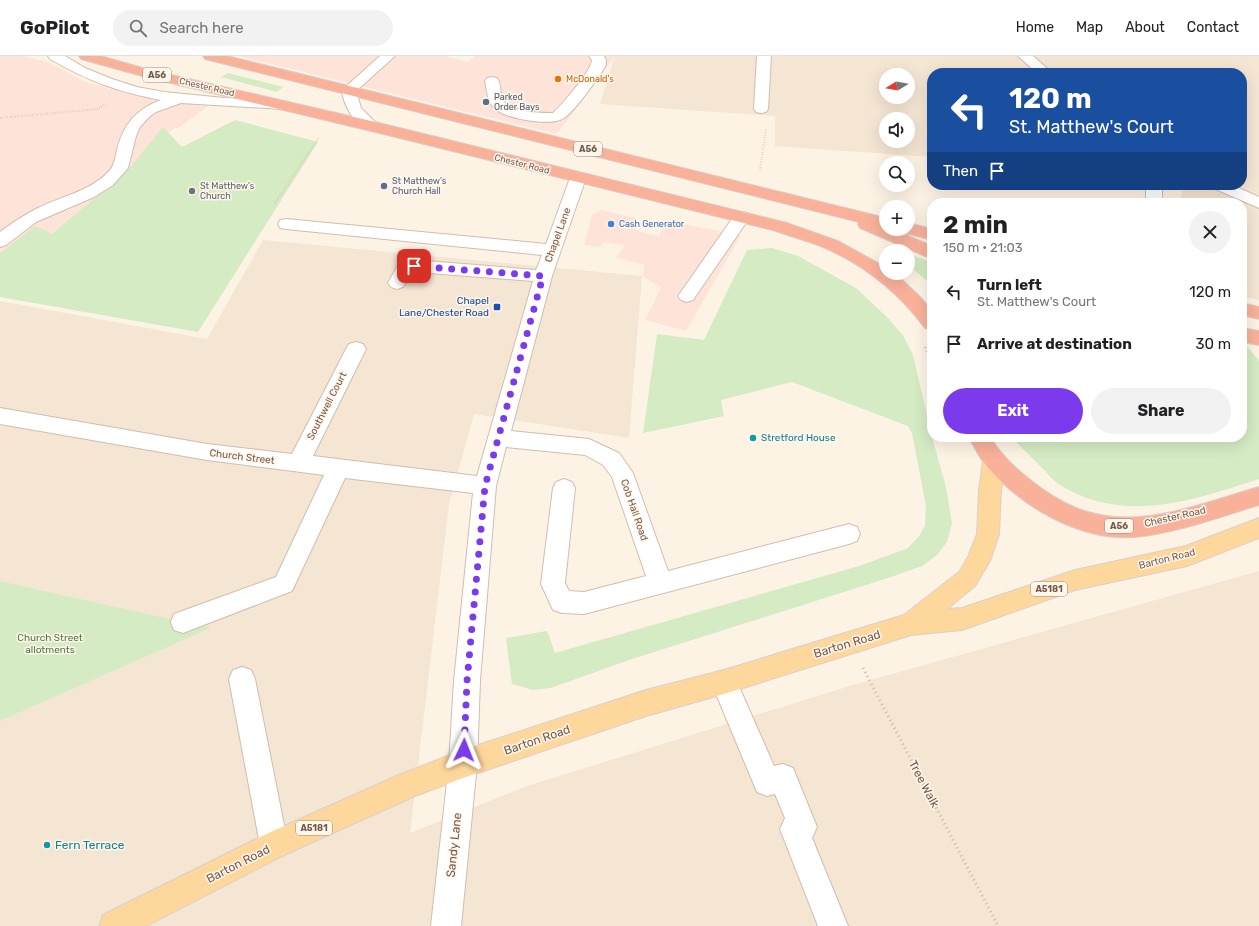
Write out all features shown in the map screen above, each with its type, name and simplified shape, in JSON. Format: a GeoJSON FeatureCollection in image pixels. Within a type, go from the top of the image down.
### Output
{"type":"FeatureCollection","features":[{"type":"Feature","properties":{"kind":"highway","name":"Chester Road"},"geometry":{"type":"LineString","coordinates":[[86,56],[142,72],[332,116],[780,227],[845,251],[883,273],[916,301],[927,316]]}},
{"type":"Feature","properties":{"kind":"highway","name":"A56"},"geometry":{"type":"LineString","coordinates":[[210,56],[754,189],[879,221]]}},
{"type":"Feature","properties":{"kind":"highway","name":"A56"},"geometry":{"type":"LineString","coordinates":[[828,208],[927,251]]}},
{"type":"Feature","properties":{"kind":"highway"},"geometry":{"type":"LineString","coordinates":[[915,230],[927,234]]}},
{"type":"Feature","properties":{"kind":"highway"},"geometry":{"type":"LineString","coordinates":[[1247,311],[1259,313]]}},
{"type":"Feature","properties":{"kind":"highway"},"geometry":{"type":"LineString","coordinates":[[1247,335],[1259,338]]}},
{"type":"Feature","properties":{"kind":"highway","name":"Chester Road"},"geometry":{"type":"LineString","coordinates":[[982,442],[994,461],[1018,484],[1044,503],[1065,513],[1110,526],[1135,527],[1178,518],[1259,496]]}},
{"type":"Feature","properties":{"kind":"main road","name":"Barton Road"},"geometry":{"type":"LineString","coordinates":[[911,624],[967,579],[978,561],[988,534],[990,490],[994,461]]}},
{"type":"Feature","properties":{"kind":"main road","name":"Barton Road"},"geometry":{"type":"LineString","coordinates":[[114,926],[274,845],[409,785],[463,764],[646,702],[724,682],[911,624],[962,619],[1075,580],[1187,556],[1259,528]]}},
{"type":"Feature","properties":{"kind":"street"},"geometry":{"type":"LineString","coordinates":[[55,56],[84,74],[129,89],[205,101],[283,105]]}},
{"type":"Feature","properties":{"kind":"street"},"geometry":{"type":"LineString","coordinates":[[371,126],[356,112],[349,102],[349,90],[388,56]]}},
{"type":"Feature","properties":{"kind":"street"},"geometry":{"type":"LineString","coordinates":[[761,109],[764,56]]}},
{"type":"Feature","properties":{"kind":"street"},"geometry":{"type":"LineString","coordinates":[[1025,56],[1039,68]]}},
{"type":"Feature","properties":{"kind":"street"},"geometry":{"type":"LineString","coordinates":[[492,81],[496,101],[502,108],[540,118],[552,118],[561,113],[600,58]]}},
{"type":"Feature","properties":{"kind":"street"},"geometry":{"type":"LineString","coordinates":[[0,241],[34,216],[87,194],[106,182],[117,172],[122,161],[128,136],[140,116],[157,105],[180,98]]}},
{"type":"Feature","properties":{"kind":"street","name":"Chapel Lane"},"geometry":{"type":"LineString","coordinates":[[463,764],[467,681],[485,486],[543,276],[578,178]]}},
{"type":"Feature","properties":{"kind":"street"},"geometry":{"type":"LineString","coordinates":[[1230,190],[1259,203]]}},
{"type":"Feature","properties":{"kind":"street"},"geometry":{"type":"LineString","coordinates":[[687,296],[742,217]]}},
{"type":"Feature","properties":{"kind":"street"},"geometry":{"type":"LineString","coordinates":[[286,224],[553,250]]}},
{"type":"Feature","properties":{"kind":"street"},"geometry":{"type":"LineString","coordinates":[[397,283],[403,271],[414,266],[543,276]]}},
{"type":"Feature","properties":{"kind":"street","name":"Southwell Court"},"geometry":{"type":"LineString","coordinates":[[298,464],[356,348]]}},
{"type":"Feature","properties":{"kind":"street","name":"Church Street"},"geometry":{"type":"LineString","coordinates":[[0,416],[207,452],[485,486]]}},
{"type":"Feature","properties":{"kind":"street","name":"Cob Hall Road"},"geometry":{"type":"LineString","coordinates":[[498,438],[589,447],[611,459],[622,473],[660,583]]}},
{"type":"Feature","properties":{"kind":"street"},"geometry":{"type":"LineString","coordinates":[[183,622],[284,584],[338,469]]}},
{"type":"Feature","properties":{"kind":"street"},"geometry":{"type":"LineString","coordinates":[[564,488],[553,584],[562,602],[584,603],[849,534]]}},
{"type":"Feature","properties":{"kind":"street"},"geometry":{"type":"LineString","coordinates":[[242,679],[274,845]]}},
{"type":"Feature","properties":{"kind":"street"},"geometry":{"type":"LineString","coordinates":[[724,682],[767,782],[783,778],[803,827],[794,829],[833,926]]}},
{"type":"Feature","properties":{"kind":"street","name":"Sandy Lane"},"geometry":{"type":"LineString","coordinates":[[446,926],[463,764]]}},
{"type":"Feature","properties":{"kind":"path"},"geometry":{"type":"LineString","coordinates":[[0,118],[98,109],[129,89]]}},
{"type":"Feature","properties":{"kind":"path"},"geometry":{"type":"LineString","coordinates":[[754,189],[761,164],[766,134],[766,116],[761,109]]}},
{"type":"Feature","properties":{"kind":"path"},"geometry":{"type":"LineString","coordinates":[[286,224],[264,221],[332,116]]}},
{"type":"Feature","properties":{"kind":"path","name":"Tree Walk"},"geometry":{"type":"LineString","coordinates":[[850,643],[998,926]]}},
{"type":"Feature","properties":{"kind":"shaded area"},"geometry":{"type":"Polygon","coordinates":[[[0,56],[23,56],[50,63],[85,82],[143,97],[210,105],[178,128],[174,128],[0,286],[0,56]]]}},
{"type":"Feature","properties":{"kind":"shaded area"},"geometry":{"type":"Polygon","coordinates":[[[239,56],[445,56],[469,62],[475,56],[615,56],[557,134],[239,56]]]}},
{"type":"Feature","properties":{"kind":"shaded area"},"geometry":{"type":"Polygon","coordinates":[[[615,56],[1259,56],[1259,300],[1247,297],[1247,198],[1181,198],[1181,190],[1247,190],[1247,68],[927,68],[927,157],[775,146],[775,116],[600,104],[615,56]]]}},
{"type":"Feature","properties":{"kind":"shaded area"},"geometry":{"type":"Polygon","coordinates":[[[601,210],[635,218],[636,231],[659,236],[667,221],[741,235],[686,331],[645,320],[661,287],[642,276],[645,265],[616,258],[625,245],[603,242],[600,247],[584,245],[592,215],[601,210]]]}},
{"type":"Feature","properties":{"kind":"shaded area"},"geometry":{"type":"Polygon","coordinates":[[[263,240],[642,276],[629,438],[474,414],[449,504],[410,833],[527,786],[853,685],[1259,571],[1259,926],[0,926],[0,721],[209,628],[0,581],[0,301],[207,339],[263,240]]]}},
{"type":"Feature","properties":{"kind":"green space"},"geometry":{"type":"Polygon","coordinates":[[[228,73],[283,87],[277,92],[221,77],[228,73]]]}},
{"type":"Feature","properties":{"kind":"green space"},"geometry":{"type":"Polygon","coordinates":[[[235,120],[318,142],[198,332],[0,297],[0,253],[35,226],[52,234],[128,170],[163,127],[182,147],[235,120]]]}},
{"type":"Feature","properties":{"kind":"green space"},"geometry":{"type":"Polygon","coordinates":[[[772,248],[798,256],[856,288],[889,319],[904,337],[913,355],[927,415],[927,442],[933,442],[946,487],[952,523],[947,542],[937,555],[922,566],[888,578],[629,660],[551,688],[533,690],[512,684],[506,638],[546,631],[555,653],[859,566],[908,548],[920,535],[925,525],[926,506],[912,433],[908,426],[792,382],[721,400],[724,416],[643,433],[657,334],[704,340],[747,250],[772,248]]]}},
{"type":"Feature","properties":{"kind":"green space"},"geometry":{"type":"Polygon","coordinates":[[[915,256],[927,260],[927,281],[915,271],[915,256]]]}},
{"type":"Feature","properties":{"kind":"green space"},"geometry":{"type":"Polygon","coordinates":[[[1247,346],[1259,361],[1259,479],[1184,501],[1159,505],[1134,506],[1109,504],[1084,497],[1058,484],[1016,442],[1247,442],[1247,346]]]}},
{"type":"Feature","properties":{"kind":"green space","name":"Church Street allotments"},"geometry":{"type":"Polygon","coordinates":[[[0,581],[210,628],[0,721],[0,581]]]}},
{"type":"Feature","properties":{"kind":"place","name":"McDonald's"},"geometry":{"type":"Point","coordinates":[558,79]}},
{"type":"Feature","properties":{"kind":"place","name":"Parked Order Bays"},"geometry":{"type":"Point","coordinates":[486,102]}},
{"type":"Feature","properties":{"kind":"place","name":"St Matthew's Church Hall"},"geometry":{"type":"Point","coordinates":[384,186]}},
{"type":"Feature","properties":{"kind":"place","name":"St Matthew's Church"},"geometry":{"type":"Point","coordinates":[192,191]}},
{"type":"Feature","properties":{"kind":"place","name":"Cash Generator"},"geometry":{"type":"Point","coordinates":[611,224]}},
{"type":"Feature","properties":{"kind":"place","name":"Chapel Lane/Chester Road"},"geometry":{"type":"Point","coordinates":[497,307]}},
{"type":"Feature","properties":{"kind":"place","name":"Stretford House"},"geometry":{"type":"Point","coordinates":[753,438]}},
{"type":"Feature","properties":{"kind":"place","name":"Fern Terrace"},"geometry":{"type":"Point","coordinates":[47,845]}},
{"type":"Feature","properties":{"kind":"route"},"geometry":{"type":"LineString","coordinates":[[414,266],[543,276],[485,486],[467,681],[464,750]]}}]}
